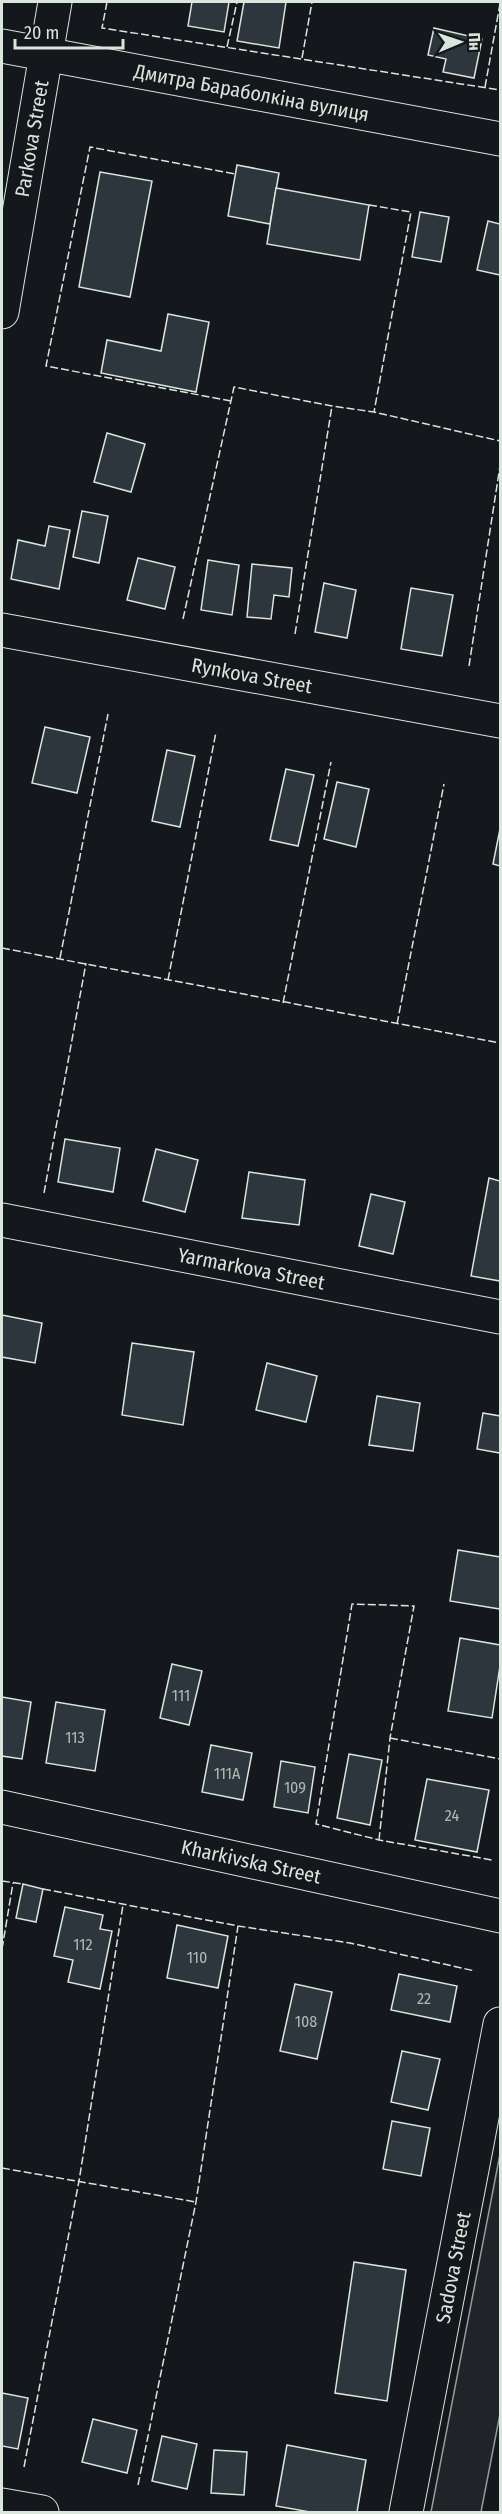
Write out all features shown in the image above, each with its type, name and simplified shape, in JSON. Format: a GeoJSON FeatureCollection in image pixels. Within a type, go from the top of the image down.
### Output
{"type":"FeatureCollection","features":[{"type":"Feature","properties":{"kind":"street","name":"Parkova Street"},"geometry":{"type":"LineString","coordinates":[[2,312],[55,2]]}},
{"type":"Feature","properties":{"kind":"street","name":"Дмитра Бараболкіна вулиця"},"geometry":{"type":"LineString","coordinates":[[2,46],[501,139]]}},
{"type":"Feature","properties":{"kind":"street","name":"Rynkova Street"},"geometry":{"type":"LineString","coordinates":[[2,630],[501,721]]}},
{"type":"Feature","properties":{"kind":"street","name":"Yarmarkova Street"},"geometry":{"type":"LineString","coordinates":[[2,1220],[501,1317]]}},
{"type":"Feature","properties":{"kind":"street","name":"Kharkivska Street"},"geometry":{"type":"LineString","coordinates":[[2,1808],[501,1916]]}},
{"type":"Feature","properties":{"kind":"street","name":"Sadova Street"},"geometry":{"type":"LineString","coordinates":[[406,2512],[501,2024]]}},
{"type":"Feature","properties":{"kind":"street"},"geometry":{"type":"LineString","coordinates":[[2,2505],[42,2512]]}},
{"type":"Feature","properties":{"kind":"shaded area"},"geometry":{"type":"Polygon","coordinates":[[[500,2154],[500,2414],[481,2512],[431,2512],[500,2154]]]}},
{"type":"Feature","properties":{"kind":"building"},"geometry":{"type":"Polygon","coordinates":[[[192,2],[229,2],[224,32],[188,26],[192,2]]]}},
{"type":"Feature","properties":{"kind":"building"},"geometry":{"type":"Polygon","coordinates":[[[244,2],[286,2],[279,48],[237,41],[244,2]]]}},
{"type":"Feature","properties":{"kind":"building"},"geometry":{"type":"Polygon","coordinates":[[[434,28],[482,39],[474,78],[443,72],[446,59],[428,55],[434,28]]]}},
{"type":"Feature","properties":{"kind":"building"},"geometry":{"type":"Polygon","coordinates":[[[237,165],[279,173],[270,224],[228,216],[237,165]]]}},
{"type":"Feature","properties":{"kind":"building"},"geometry":{"type":"Polygon","coordinates":[[[100,172],[152,181],[130,297],[79,287],[100,172]]]}},
{"type":"Feature","properties":{"kind":"building"},"geometry":{"type":"Polygon","coordinates":[[[276,188],[369,205],[360,260],[267,244],[276,188]]]}},
{"type":"Feature","properties":{"kind":"building"},"geometry":{"type":"Polygon","coordinates":[[[420,212],[449,217],[441,262],[412,257],[420,212]]]}},
{"type":"Feature","properties":{"kind":"building"},"geometry":{"type":"Polygon","coordinates":[[[488,221],[500,224],[500,275],[477,270],[488,221]]]}},
{"type":"Feature","properties":{"kind":"building"},"geometry":{"type":"Polygon","coordinates":[[[168,314],[209,322],[196,392],[101,373],[107,340],[161,351],[168,314]]]}},
{"type":"Feature","properties":{"kind":"building"},"geometry":{"type":"Polygon","coordinates":[[[107,433],[145,444],[131,492],[94,482],[107,433]]]}},
{"type":"Feature","properties":{"kind":"building"},"geometry":{"type":"Polygon","coordinates":[[[82,511],[108,516],[99,563],[73,557],[82,511]]]}},
{"type":"Feature","properties":{"kind":"building"},"geometry":{"type":"Polygon","coordinates":[[[49,526],[70,530],[59,589],[11,579],[18,540],[45,546],[49,526]]]}},
{"type":"Feature","properties":{"kind":"building"},"geometry":{"type":"Polygon","coordinates":[[[138,558],[175,567],[165,609],[127,600],[138,558]]]}},
{"type":"Feature","properties":{"kind":"building"},"geometry":{"type":"Polygon","coordinates":[[[208,560],[239,565],[232,615],[201,610],[208,560]]]}},
{"type":"Feature","properties":{"kind":"building"},"geometry":{"type":"Polygon","coordinates":[[[252,564],[292,568],[289,597],[274,595],[271,619],[247,617],[252,564]]]}},
{"type":"Feature","properties":{"kind":"building"},"geometry":{"type":"Polygon","coordinates":[[[324,583],[356,590],[347,638],[315,632],[324,583]]]}},
{"type":"Feature","properties":{"kind":"building"},"geometry":{"type":"Polygon","coordinates":[[[411,588],[453,595],[442,656],[401,649],[411,588]]]}},
{"type":"Feature","properties":{"kind":"building"},"geometry":{"type":"Polygon","coordinates":[[[45,727],[90,737],[77,793],[32,783],[45,727]]]}},
{"type":"Feature","properties":{"kind":"building"},"geometry":{"type":"Polygon","coordinates":[[[167,750],[195,756],[180,827],[152,821],[167,750]]]}},
{"type":"Feature","properties":{"kind":"building"},"geometry":{"type":"Polygon","coordinates":[[[286,769],[314,775],[298,846],[270,840],[286,769]]]}},
{"type":"Feature","properties":{"kind":"building"},"geometry":{"type":"Polygon","coordinates":[[[337,782],[369,789],[356,847],[324,839],[337,782]]]}},
{"type":"Feature","properties":{"kind":"building"},"geometry":{"type":"Polygon","coordinates":[[[500,829],[500,866],[493,864],[500,829]]]}},
{"type":"Feature","properties":{"kind":"building"},"geometry":{"type":"Polygon","coordinates":[[[65,1139],[120,1148],[113,1192],[58,1182],[65,1139]]]}},
{"type":"Feature","properties":{"kind":"building"},"geometry":{"type":"Polygon","coordinates":[[[156,1149],[198,1160],[185,1212],[143,1201],[156,1149]]]}},
{"type":"Feature","properties":{"kind":"building"},"geometry":{"type":"Polygon","coordinates":[[[249,1172],[305,1180],[299,1225],[242,1218],[249,1172]]]}},
{"type":"Feature","properties":{"kind":"building"},"geometry":{"type":"Polygon","coordinates":[[[489,1178],[500,1181],[500,1281],[471,1276],[489,1178]]]}},
{"type":"Feature","properties":{"kind":"building"},"geometry":{"type":"Polygon","coordinates":[[[371,1194],[405,1202],[393,1254],[359,1246],[371,1194]]]}},
{"type":"Feature","properties":{"kind":"building"},"geometry":{"type":"Polygon","coordinates":[[[2,1315],[42,1323],[35,1363],[2,1357],[2,1315]]]}},
{"type":"Feature","properties":{"kind":"building"},"geometry":{"type":"Polygon","coordinates":[[[132,1343],[194,1352],[183,1425],[122,1415],[132,1343]]]}},
{"type":"Feature","properties":{"kind":"building"},"geometry":{"type":"Polygon","coordinates":[[[267,1363],[317,1376],[306,1422],[256,1410],[267,1363]]]}},
{"type":"Feature","properties":{"kind":"building"},"geometry":{"type":"Polygon","coordinates":[[[377,1396],[420,1403],[413,1451],[369,1445],[377,1396]]]}},
{"type":"Feature","properties":{"kind":"building"},"geometry":{"type":"Polygon","coordinates":[[[483,1413],[500,1416],[500,1453],[477,1449],[483,1413]]]}},
{"type":"Feature","properties":{"kind":"building"},"geometry":{"type":"Polygon","coordinates":[[[458,1550],[500,1557],[500,1609],[450,1601],[458,1550]]]}},
{"type":"Feature","properties":{"kind":"building"},"geometry":{"type":"Polygon","coordinates":[[[460,1638],[500,1645],[500,1666],[492,1718],[448,1711],[460,1638]]]}},
{"type":"Feature","properties":{"kind":"building"},"geometry":{"type":"Polygon","coordinates":[[[172,1664],[202,1671],[189,1725],[160,1718],[172,1664]]]}},
{"type":"Feature","properties":{"kind":"building"},"geometry":{"type":"Polygon","coordinates":[[[2,1697],[31,1702],[22,1759],[2,1756],[2,1697]]]}},
{"type":"Feature","properties":{"kind":"building"},"geometry":{"type":"Polygon","coordinates":[[[56,1702],[105,1710],[95,1771],[46,1763],[56,1702]]]}},
{"type":"Feature","properties":{"kind":"building"},"geometry":{"type":"Polygon","coordinates":[[[211,1745],[252,1753],[243,1800],[202,1792],[211,1745]]]}},
{"type":"Feature","properties":{"kind":"building"},"geometry":{"type":"Polygon","coordinates":[[[349,1754],[382,1760],[370,1825],[337,1818],[349,1754]]]}},
{"type":"Feature","properties":{"kind":"building"},"geometry":{"type":"Polygon","coordinates":[[[281,1761],[315,1767],[308,1813],[274,1807],[281,1761]]]}},
{"type":"Feature","properties":{"kind":"building"},"geometry":{"type":"Polygon","coordinates":[[[427,1779],[489,1790],[477,1852],[415,1840],[427,1779]]]}},
{"type":"Feature","properties":{"kind":"building"},"geometry":{"type":"Polygon","coordinates":[[[23,1884],[43,1889],[36,1922],[16,1918],[23,1884]]]}},
{"type":"Feature","properties":{"kind":"building"},"geometry":{"type":"Polygon","coordinates":[[[65,1907],[103,1915],[100,1929],[112,1931],[100,1989],[68,1982],[73,1960],[54,1956],[65,1907]]]}},
{"type":"Feature","properties":{"kind":"building"},"geometry":{"type":"Polygon","coordinates":[[[177,1925],[228,1936],[218,1988],[167,1978],[177,1925]]]}},
{"type":"Feature","properties":{"kind":"building"},"geometry":{"type":"Polygon","coordinates":[[[399,1974],[457,1986],[450,2022],[391,2010],[399,1974]]]}},
{"type":"Feature","properties":{"kind":"building"},"geometry":{"type":"Polygon","coordinates":[[[295,1984],[332,1992],[317,2059],[280,2051],[295,1984]]]}},
{"type":"Feature","properties":{"kind":"building"},"geometry":{"type":"Polygon","coordinates":[[[402,2051],[440,2059],[428,2110],[391,2102],[402,2051]]]}},
{"type":"Feature","properties":{"kind":"building"},"geometry":{"type":"Polygon","coordinates":[[[392,2121],[430,2128],[421,2176],[383,2169],[392,2121]]]}},
{"type":"Feature","properties":{"kind":"building"},"geometry":{"type":"Polygon","coordinates":[[[354,2262],[406,2270],[387,2401],[335,2393],[354,2262]]]}},
{"type":"Feature","properties":{"kind":"building"},"geometry":{"type":"Polygon","coordinates":[[[2,2393],[28,2398],[18,2449],[2,2446],[2,2393]]]}},
{"type":"Feature","properties":{"kind":"building"},"geometry":{"type":"Polygon","coordinates":[[[93,2419],[137,2430],[127,2473],[82,2462],[93,2419]]]}},
{"type":"Feature","properties":{"kind":"building"},"geometry":{"type":"Polygon","coordinates":[[[162,2436],[197,2444],[187,2489],[152,2481],[162,2436]]]}},
{"type":"Feature","properties":{"kind":"building"},"geometry":{"type":"Polygon","coordinates":[[[287,2445],[366,2460],[357,2512],[310,2512],[276,2506],[287,2445]]]}},
{"type":"Feature","properties":{"kind":"building"},"geometry":{"type":"Polygon","coordinates":[[[214,2450],[247,2452],[244,2495],[211,2493],[214,2450]]]}},
{"type":"Feature","properties":{"kind":"fence"},"geometry":{"type":"LineString","coordinates":[[107,2],[102,28],[500,90]]}},
{"type":"Feature","properties":{"kind":"fence"},"geometry":{"type":"LineString","coordinates":[[227,47],[237,2]]}},
{"type":"Feature","properties":{"kind":"fence"},"geometry":{"type":"LineString","coordinates":[[302,58],[312,2]]}},
{"type":"Feature","properties":{"kind":"fence"},"geometry":{"type":"LineString","coordinates":[[485,87],[500,4]]}},
{"type":"Feature","properties":{"kind":"fence"},"geometry":{"type":"LineString","coordinates":[[231,401],[46,366],[90,147],[235,174]]}},
{"type":"Feature","properties":{"kind":"fence"},"geometry":{"type":"LineString","coordinates":[[369,205],[411,212],[374,412]]}},
{"type":"Feature","properties":{"kind":"fence"},"geometry":{"type":"LineString","coordinates":[[183,619],[234,387],[374,412],[500,441]]}},
{"type":"Feature","properties":{"kind":"fence"},"geometry":{"type":"LineString","coordinates":[[295,634],[332,406]]}},
{"type":"Feature","properties":{"kind":"fence"},"geometry":{"type":"LineString","coordinates":[[469,666],[500,466]]}},
{"type":"Feature","properties":{"kind":"fence"},"geometry":{"type":"LineString","coordinates":[[60,958],[108,714]]}},
{"type":"Feature","properties":{"kind":"fence"},"geometry":{"type":"LineString","coordinates":[[168,980],[216,732]]}},
{"type":"Feature","properties":{"kind":"fence"},"geometry":{"type":"LineString","coordinates":[[283,1003],[331,762]]}},
{"type":"Feature","properties":{"kind":"fence"},"geometry":{"type":"LineString","coordinates":[[397,1024],[444,784]]}},
{"type":"Feature","properties":{"kind":"fence"},"geometry":{"type":"LineString","coordinates":[[2,948],[500,1043]]}},
{"type":"Feature","properties":{"kind":"fence"},"geometry":{"type":"LineString","coordinates":[[44,1193],[86,963]]}},
{"type":"Feature","properties":{"kind":"fence"},"geometry":{"type":"LineString","coordinates":[[379,1840],[390,1738],[414,1606],[352,1604],[316,1824],[379,1840],[492,1860]]}},
{"type":"Feature","properties":{"kind":"fence"},"geometry":{"type":"LineString","coordinates":[[390,1738],[500,1759]]}},
{"type":"Feature","properties":{"kind":"fence"},"geometry":{"type":"LineString","coordinates":[[2,1881],[23,1884]]}},
{"type":"Feature","properties":{"kind":"fence"},"geometry":{"type":"LineString","coordinates":[[2,1949],[13,1883]]}},
{"type":"Feature","properties":{"kind":"fence"},"geometry":{"type":"LineString","coordinates":[[43,1889],[238,1926],[350,1943],[475,1971]]}},
{"type":"Feature","properties":{"kind":"fence"},"geometry":{"type":"LineString","coordinates":[[24,2467],[79,2181],[123,1905]]}},
{"type":"Feature","properties":{"kind":"fence"},"geometry":{"type":"LineString","coordinates":[[138,2485],[196,2202],[238,1926]]}},
{"type":"Feature","properties":{"kind":"fence"},"geometry":{"type":"LineString","coordinates":[[2,2168],[196,2202]]}}]}
